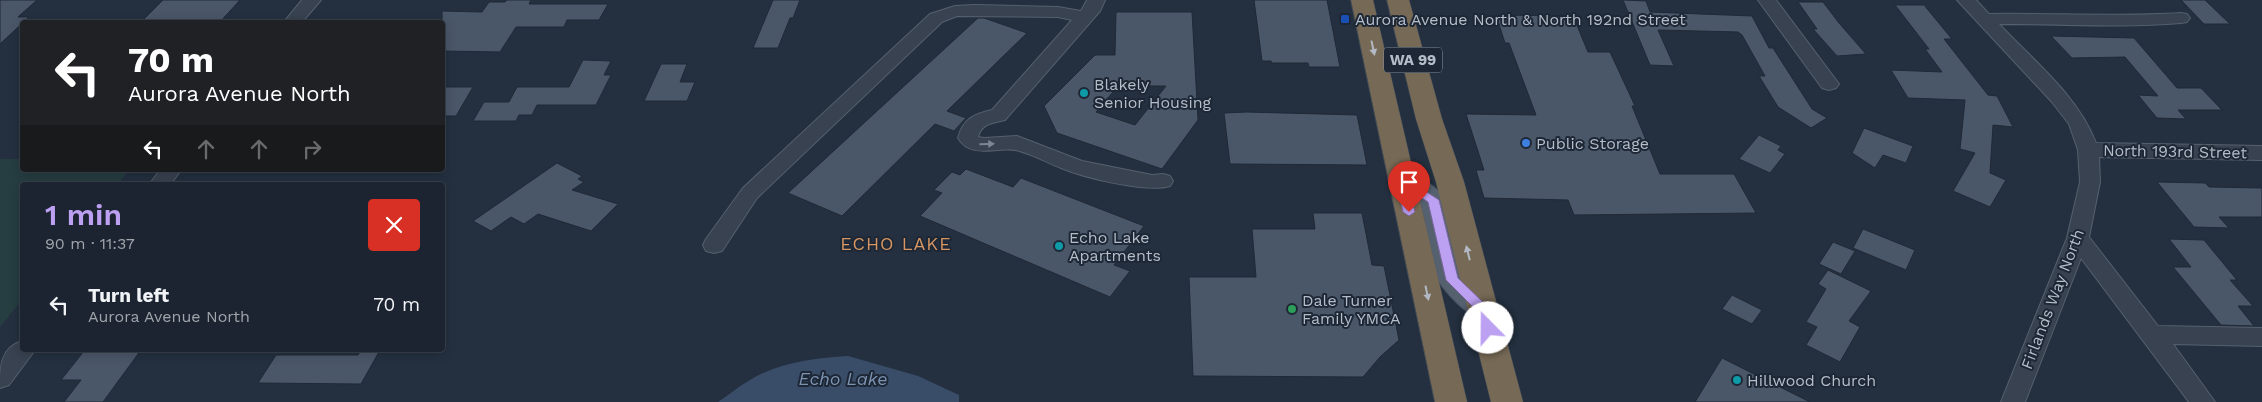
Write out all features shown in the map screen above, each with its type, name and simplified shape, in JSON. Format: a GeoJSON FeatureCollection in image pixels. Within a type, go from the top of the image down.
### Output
{"type":"FeatureCollection","features":[{"type":"Feature","properties":{"kind":"highway","name":"WA 99"},"geometry":{"type":"LineString","coordinates":[[1362,0],[1451,402]]}},
{"type":"Feature","properties":{"kind":"highway","name":"WA 99"},"geometry":{"type":"LineString","coordinates":[[1398,0],[1428,119],[1450,182],[1507,402]]}},
{"type":"Feature","properties":{"kind":"main road"},"geometry":{"type":"LineString","coordinates":[[1401,178],[1433,200],[1452,280],[1482,309]]}},
{"type":"Feature","properties":{"kind":"street"},"geometry":{"type":"LineString","coordinates":[[295,20],[312,0]]}},
{"type":"Feature","properties":{"kind":"street"},"geometry":{"type":"LineString","coordinates":[[1096,0],[1094,7],[998,115],[977,119],[970,127],[968,138],[973,143],[984,145],[1017,143],[1078,168],[1152,182],[1163,181]]}},
{"type":"Feature","properties":{"kind":"street"},"geometry":{"type":"LineString","coordinates":[[1767,0],[1829,84]]}},
{"type":"Feature","properties":{"kind":"street","name":"Firlands Way North"},"geometry":{"type":"LineString","coordinates":[[1966,0],[2059,98],[2078,123],[2088,150],[2090,182],[2078,238],[2013,402]]}},
{"type":"Feature","properties":{"kind":"street"},"geometry":{"type":"LineString","coordinates":[[714,245],[750,193],[936,18],[955,11],[974,10],[1058,12],[1085,17]]}},
{"type":"Feature","properties":{"kind":"street"},"geometry":{"type":"LineString","coordinates":[[1983,19],[2069,18],[2136,22],[2181,18]]}},
{"type":"Feature","properties":{"kind":"street"},"geometry":{"type":"LineString","coordinates":[[998,115],[1008,126],[1010,135],[1017,143]]}},
{"type":"Feature","properties":{"kind":"street","name":"North 193rd Street"},"geometry":{"type":"LineString","coordinates":[[2088,150],[2262,153]]}},
{"type":"Feature","properties":{"kind":"street"},"geometry":{"type":"LineString","coordinates":[[161,182],[169,172]]}},
{"type":"Feature","properties":{"kind":"street"},"geometry":{"type":"LineString","coordinates":[[2078,238],[2203,402]]}},
{"type":"Feature","properties":{"kind":"street"},"geometry":{"type":"LineString","coordinates":[[2151,335],[2262,337]]}},
{"type":"Feature","properties":{"kind":"street"},"geometry":{"type":"LineString","coordinates":[[0,378],[21,352]]}},
{"type":"Feature","properties":{"kind":"green space"},"geometry":{"type":"Polygon","coordinates":[[[0,159],[20,159],[20,172],[127,172],[119,182],[20,182],[20,302],[0,327],[0,159]]]}},
{"type":"Feature","properties":{"kind":"water","name":"Echo Lake"},"geometry":{"type":"Polygon","coordinates":[[[848,356],[918,376],[959,395],[959,402],[718,402],[746,382],[773,369],[798,362],[848,356]]]}},
{"type":"Feature","properties":{"kind":"building"},"geometry":{"type":"Polygon","coordinates":[[[0,0],[37,0],[18,17],[29,17],[26,20],[20,20],[20,25],[0,44],[0,0]]]}},
{"type":"Feature","properties":{"kind":"building"},"geometry":{"type":"Polygon","coordinates":[[[163,0],[240,0],[222,20],[143,20],[163,0]]]}},
{"type":"Feature","properties":{"kind":"building"},"geometry":{"type":"Polygon","coordinates":[[[507,0],[531,0],[529,4],[608,4],[599,20],[567,20],[564,27],[516,27],[500,52],[445,51],[445,20],[442,20],[442,11],[482,12],[489,2],[505,2],[507,0]]]}},
{"type":"Feature","properties":{"kind":"building"},"geometry":{"type":"Polygon","coordinates":[[[773,0],[800,0],[793,18],[790,18],[778,48],[753,48],[773,0]]]}},
{"type":"Feature","properties":{"kind":"building"},"geometry":{"type":"Polygon","coordinates":[[[1254,0],[1327,0],[1340,67],[1309,67],[1308,63],[1272,63],[1271,61],[1262,61],[1254,0]]]}},
{"type":"Feature","properties":{"kind":"building"},"geometry":{"type":"Polygon","coordinates":[[[1623,0],[1646,1],[1650,12],[1752,16],[1769,48],[1773,48],[1812,109],[1827,118],[1811,128],[1778,107],[1759,76],[1765,76],[1742,35],[1738,32],[1658,30],[1674,66],[1650,65],[1623,0]]]}},
{"type":"Feature","properties":{"kind":"building"},"geometry":{"type":"Polygon","coordinates":[[[2181,0],[2205,0],[2230,24],[2204,24],[2181,0]]]}},
{"type":"Feature","properties":{"kind":"building"},"geometry":{"type":"Polygon","coordinates":[[[1798,2],[1823,2],[1866,54],[1837,56],[1813,29],[1817,29],[1798,2]]]}},
{"type":"Feature","properties":{"kind":"building"},"geometry":{"type":"Polygon","coordinates":[[[1895,5],[1924,5],[1952,39],[1944,39],[1988,95],[1997,96],[2013,127],[1993,125],[1990,173],[2006,180],[1990,207],[1953,191],[1975,153],[1960,149],[1965,100],[1908,98],[1891,70],[1942,72],[1925,49],[1929,49],[1895,5]]]}},
{"type":"Feature","properties":{"kind":"building","name":"Blakely Senior Housing"},"geometry":{"type":"Polygon","coordinates":[[[1116,12],[1192,12],[1198,120],[1162,169],[1057,133],[1044,106],[1095,55],[1115,55],[1116,12]],[[1118,86],[1096,112],[1135,125],[1166,86],[1118,86]]]}},
{"type":"Feature","properties":{"kind":"building"},"geometry":{"type":"Polygon","coordinates":[[[1496,15],[1573,16],[1588,52],[1610,52],[1635,106],[1632,106],[1660,174],[1734,174],[1756,213],[1574,215],[1568,200],[1484,198],[1476,170],[1484,170],[1466,114],[1536,115],[1509,43],[1505,43],[1496,15]]]}},
{"type":"Feature","properties":{"kind":"building"},"geometry":{"type":"Polygon","coordinates":[[[978,18],[984,18],[1027,33],[947,111],[966,118],[954,131],[935,124],[842,216],[788,193],[978,18]]]}},
{"type":"Feature","properties":{"kind":"building"},"geometry":{"type":"Polygon","coordinates":[[[2051,36],[2134,38],[2177,88],[2201,88],[2222,110],[2178,110],[2186,119],[2157,118],[2138,95],[2158,96],[2125,57],[2072,58],[2051,36]]]}},
{"type":"Feature","properties":{"kind":"building"},"geometry":{"type":"Polygon","coordinates":[[[583,60],[611,61],[604,75],[611,75],[596,105],[537,105],[532,115],[519,115],[516,121],[473,121],[484,102],[509,102],[517,87],[569,87],[583,60]]]}},
{"type":"Feature","properties":{"kind":"building"},"geometry":{"type":"Polygon","coordinates":[[[661,64],[687,64],[680,82],[695,82],[687,101],[644,101],[661,64]]]}},
{"type":"Feature","properties":{"kind":"building"},"geometry":{"type":"Polygon","coordinates":[[[445,87],[473,87],[456,116],[445,116],[445,87]]]}},
{"type":"Feature","properties":{"kind":"building"},"geometry":{"type":"Polygon","coordinates":[[[1224,113],[1357,115],[1367,165],[1230,164],[1224,113]]]}},
{"type":"Feature","properties":{"kind":"building"},"geometry":{"type":"Polygon","coordinates":[[[1864,128],[1913,146],[1906,163],[1883,155],[1875,168],[1852,153],[1864,128]]]}},
{"type":"Feature","properties":{"kind":"building"},"geometry":{"type":"Polygon","coordinates":[[[1759,135],[1781,146],[1778,150],[1785,154],[1770,173],[1739,159],[1759,135]]]}},
{"type":"Feature","properties":{"kind":"building"},"geometry":{"type":"Polygon","coordinates":[[[557,163],[582,176],[578,179],[584,182],[572,190],[618,204],[591,231],[538,214],[524,224],[511,217],[491,231],[473,221],[557,163]]]}},
{"type":"Feature","properties":{"kind":"building","name":"Echo Lake Apartments"},"geometry":{"type":"Polygon","coordinates":[[[966,169],[1013,187],[1021,178],[1144,226],[1114,265],[1130,271],[1110,297],[920,216],[942,193],[934,190],[952,172],[960,175],[966,169]]]}},
{"type":"Feature","properties":{"kind":"building"},"geometry":{"type":"Polygon","coordinates":[[[2157,182],[2205,183],[2209,187],[2262,188],[2262,217],[2219,217],[2229,228],[2194,227],[2157,182]]]}},
{"type":"Feature","properties":{"kind":"building","name":"Dale Turner Family YMCA"},"geometry":{"type":"Polygon","coordinates":[[[1313,213],[1362,213],[1372,265],[1384,266],[1399,340],[1380,357],[1363,377],[1193,376],[1189,277],[1256,277],[1252,229],[1315,229],[1313,213]]]}},
{"type":"Feature","properties":{"kind":"building"},"geometry":{"type":"Polygon","coordinates":[[[1863,229],[1915,250],[1906,270],[1853,248],[1863,229]]]}},
{"type":"Feature","properties":{"kind":"building"},"geometry":{"type":"Polygon","coordinates":[[[2169,239],[2204,240],[2237,280],[2230,280],[2253,306],[2238,306],[2254,326],[2221,325],[2173,267],[2191,267],[2169,239]]]}},
{"type":"Feature","properties":{"kind":"building"},"geometry":{"type":"Polygon","coordinates":[[[1833,242],[1855,251],[1841,274],[1819,264],[1833,242]]]}},
{"type":"Feature","properties":{"kind":"building"},"geometry":{"type":"Polygon","coordinates":[[[1828,270],[1871,291],[1849,321],[1860,327],[1840,362],[1806,345],[1817,327],[1806,322],[1826,289],[1818,284],[1828,270]]]}},
{"type":"Feature","properties":{"kind":"building"},"geometry":{"type":"Polygon","coordinates":[[[1732,295],[1762,310],[1752,324],[1722,309],[1732,295]]]}},
{"type":"Feature","properties":{"kind":"building"},"geometry":{"type":"Polygon","coordinates":[[[83,352],[140,352],[103,402],[64,402],[81,380],[61,380],[83,352]]]}},
{"type":"Feature","properties":{"kind":"building"},"geometry":{"type":"Polygon","coordinates":[[[360,352],[379,352],[361,384],[258,383],[276,355],[358,355],[360,352]]]}},
{"type":"Feature","properties":{"kind":"building","name":"Hillwood Church"},"geometry":{"type":"Polygon","coordinates":[[[1722,358],[1810,402],[1695,402],[1722,358]]]}},
{"type":"Feature","properties":{"kind":"place","name":"Aurora Avenue North & North 192nd Street"},"geometry":{"type":"Point","coordinates":[1345,19]}},
{"type":"Feature","properties":{"kind":"place","name":"Blakely Senior Housing"},"geometry":{"type":"Point","coordinates":[1084,93]}},
{"type":"Feature","properties":{"kind":"place","name":"Public Storage"},"geometry":{"type":"Point","coordinates":[1526,143]}},
{"type":"Feature","properties":{"kind":"place","name":"Echo Lake Apartments"},"geometry":{"type":"Point","coordinates":[1059,246]}},
{"type":"Feature","properties":{"kind":"place","name":"Dale Turner Family YMCA"},"geometry":{"type":"Point","coordinates":[1292,309]}},
{"type":"Feature","properties":{"kind":"place","name":"Hillwood Church"},"geometry":{"type":"Point","coordinates":[1737,380]}},
{"type":"Feature","properties":{"kind":"district","name":"ECHO LAKE"},"geometry":{"type":"Point","coordinates":[896,244]}},
{"type":"Feature","properties":{"kind":"route"},"geometry":{"type":"LineString","coordinates":[[1409,212],[1401,178],[1433,200],[1452,280],[1482,309],[1488,328]]}}]}
